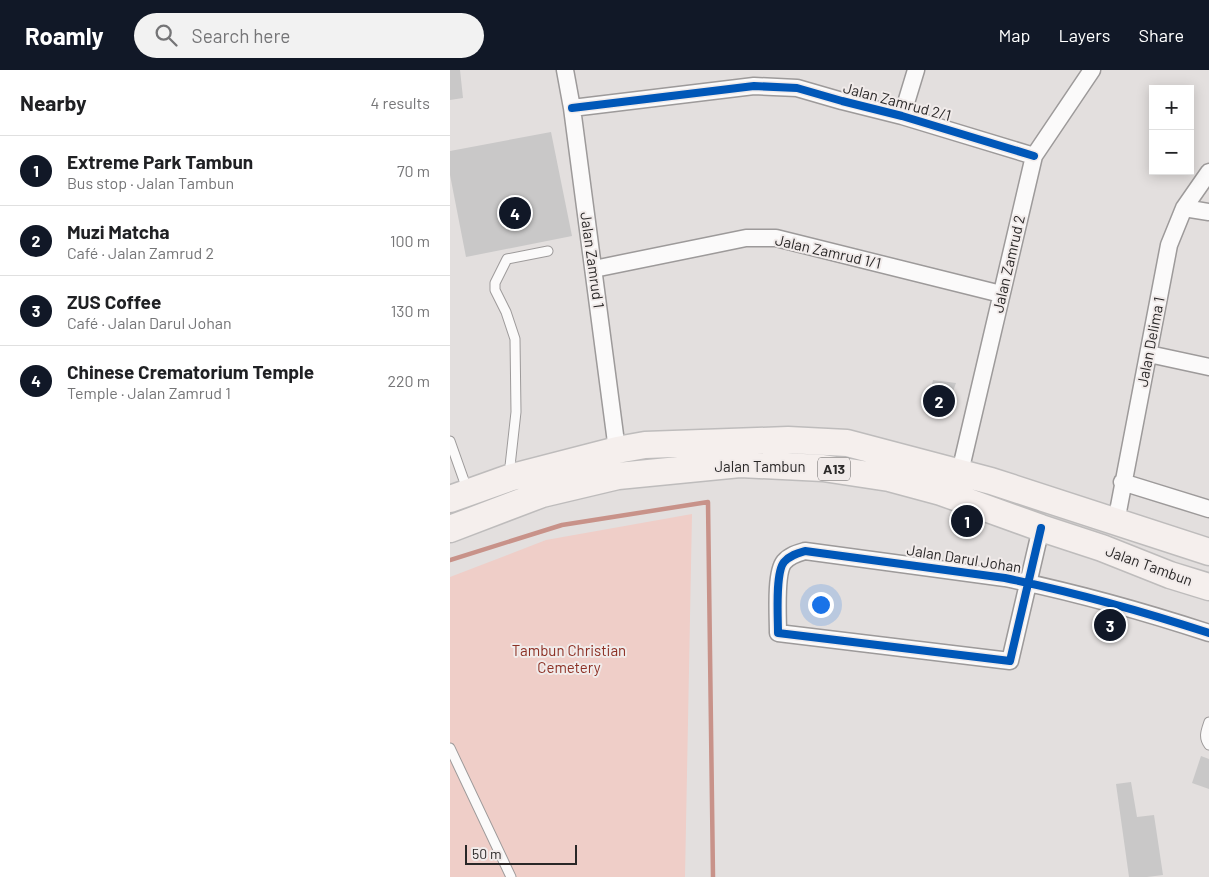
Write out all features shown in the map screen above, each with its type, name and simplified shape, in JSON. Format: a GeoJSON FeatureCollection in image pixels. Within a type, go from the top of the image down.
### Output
{"type":"FeatureCollection","features":[{"type":"Feature","properties":{"kind":"main road","name":"Jalan Tambun"},"geometry":{"type":"LineString","coordinates":[[459,495],[509,478],[617,450],[645,445],[788,440],[847,443],[960,472],[1209,552]]}},
{"type":"Feature","properties":{"kind":"main road","name":"Jalan Tambun"},"geometry":{"type":"LineString","coordinates":[[450,528],[542,494],[618,476],[740,464],[823,468],[888,478],[942,492],[1102,548],[1170,575],[1209,587]]}},
{"type":"Feature","properties":{"kind":"street","name":"Jalan Zamrud 1"},"geometry":{"type":"LineString","coordinates":[[565,70],[572,108],[617,450]]}},
{"type":"Feature","properties":{"kind":"street"},"geometry":{"type":"LineString","coordinates":[[902,116],[916,70]]}},
{"type":"Feature","properties":{"kind":"street","name":"Jalan Zamrud 2"},"geometry":{"type":"LineString","coordinates":[[960,472],[1034,156],[1092,70]]}},
{"type":"Feature","properties":{"kind":"street","name":"Jalan Zamrud 2/1"},"geometry":{"type":"LineString","coordinates":[[572,108],[754,86],[797,88],[842,102],[902,116],[1034,156]]}},
{"type":"Feature","properties":{"kind":"street","name":"Jalan Delima 1"},"geometry":{"type":"LineString","coordinates":[[1116,522],[1122,482],[1149,354],[1169,245],[1184,208],[1209,172]]}},
{"type":"Feature","properties":{"kind":"street"},"geometry":{"type":"LineString","coordinates":[[1184,208],[1209,212]]}},
{"type":"Feature","properties":{"kind":"street","name":"Jalan Zamrud 1/1"},"geometry":{"type":"LineString","coordinates":[[594,269],[746,238],[776,238],[1001,294]]}},
{"type":"Feature","properties":{"kind":"street"},"geometry":{"type":"LineString","coordinates":[[1149,354],[1209,367]]}},
{"type":"Feature","properties":{"kind":"street"},"geometry":{"type":"LineString","coordinates":[[1122,482],[1209,508]]}},
{"type":"Feature","properties":{"kind":"street"},"geometry":{"type":"LineString","coordinates":[[1028,583],[1041,528]]}},
{"type":"Feature","properties":{"kind":"street","name":"Jalan Darul Johan"},"geometry":{"type":"LineString","coordinates":[[1028,583],[1010,661],[778,633],[779,572],[784,562],[793,554],[806,551],[887,560],[1005,578],[1028,583],[1163,618],[1209,634]]}},
{"type":"Feature","properties":{"kind":"lane"},"geometry":{"type":"LineString","coordinates":[[509,478],[516,412],[515,339],[506,312],[495,290],[494,283],[507,259],[548,251]]}},
{"type":"Feature","properties":{"kind":"lane"},"geometry":{"type":"LineString","coordinates":[[450,441],[459,495]]}},
{"type":"Feature","properties":{"kind":"lane"},"geometry":{"type":"LineString","coordinates":[[1209,722],[1205,733],[1209,745]]}},
{"type":"Feature","properties":{"kind":"lane"},"geometry":{"type":"LineString","coordinates":[[450,748],[510,877]]}},
{"type":"Feature","properties":{"kind":"green space","name":"Tambun Christian Cemetery"},"geometry":{"type":"Polygon","coordinates":[[[692,514],[685,877],[450,877],[450,577],[546,540],[692,514]]]}},
{"type":"Feature","properties":{"kind":"building"},"geometry":{"type":"Polygon","coordinates":[[[450,70],[460,70],[463,98],[450,100],[450,70]]]}},
{"type":"Feature","properties":{"kind":"building"},"geometry":{"type":"Polygon","coordinates":[[[551,132],[572,236],[466,257],[450,175],[450,151],[551,132]]]}},
{"type":"Feature","properties":{"kind":"building"},"geometry":{"type":"Polygon","coordinates":[[[933,380],[956,383],[947,408],[939,404],[938,417],[926,414],[933,380]]]}},
{"type":"Feature","properties":{"kind":"building"},"geometry":{"type":"Polygon","coordinates":[[[1201,756],[1209,759],[1209,789],[1192,783],[1201,756]]]}},
{"type":"Feature","properties":{"kind":"building"},"geometry":{"type":"Polygon","coordinates":[[[1131,782],[1137,817],[1154,815],[1163,875],[1129,877],[1116,784],[1131,782]]]}},
{"type":"Feature","properties":{"kind":"waterway"},"geometry":{"type":"LineString","coordinates":[[450,560],[562,525],[708,502],[713,877]]}},
{"type":"Feature","properties":{"kind":"cycle path"},"geometry":{"type":"LineString","coordinates":[[572,108],[754,86],[797,88],[902,116],[1034,156]]}},
{"type":"Feature","properties":{"kind":"cycle path"},"geometry":{"type":"LineString","coordinates":[[1041,528],[1010,661],[778,633],[778,596],[781,568],[789,558],[805,551],[1005,578],[1031,583],[1158,617],[1209,633]]}},
{"type":"Feature","properties":{"kind":"place","name":"Chinese Crematorium Temple"},"geometry":{"type":"Point","coordinates":[515,213]}},
{"type":"Feature","properties":{"kind":"place","name":"Muzi Matcha"},"geometry":{"type":"Point","coordinates":[939,401]}},
{"type":"Feature","properties":{"kind":"place","name":"Extreme Park Tambun"},"geometry":{"type":"Point","coordinates":[967,521]}},
{"type":"Feature","properties":{"kind":"place","name":"ZUS Coffee"},"geometry":{"type":"Point","coordinates":[1110,625]}}]}
